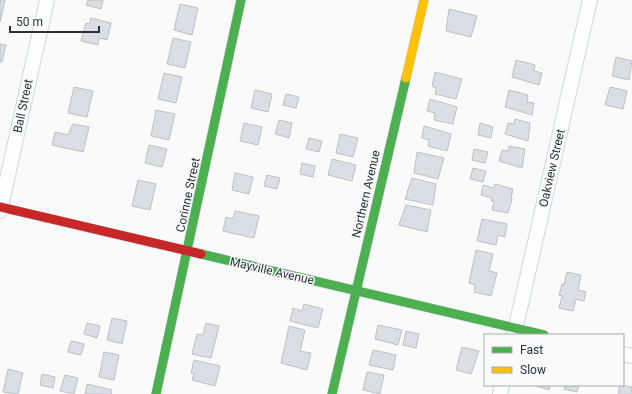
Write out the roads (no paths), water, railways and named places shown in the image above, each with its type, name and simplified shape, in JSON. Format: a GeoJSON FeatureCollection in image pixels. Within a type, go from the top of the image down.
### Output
{"type":"FeatureCollection","features":[{"type":"Feature","properties":{"kind":"street","name":"Ball Street"},"geometry":{"type":"LineString","coordinates":[[0,209],[47,0]]}},
{"type":"Feature","properties":{"kind":"street","name":"Corinne Street"},"geometry":{"type":"LineString","coordinates":[[156,394],[188,252],[241,0]]}},
{"type":"Feature","properties":{"kind":"street","name":"Northern Avenue"},"geometry":{"type":"LineString","coordinates":[[332,394],[424,0]]}},
{"type":"Feature","properties":{"kind":"street","name":"Oakview Street"},"geometry":{"type":"LineString","coordinates":[[514,332],[590,0]]}},
{"type":"Feature","properties":{"kind":"street","name":"Mayville Avenue"},"geometry":{"type":"LineString","coordinates":[[0,209],[356,291],[514,332],[534,334]]}}]}
